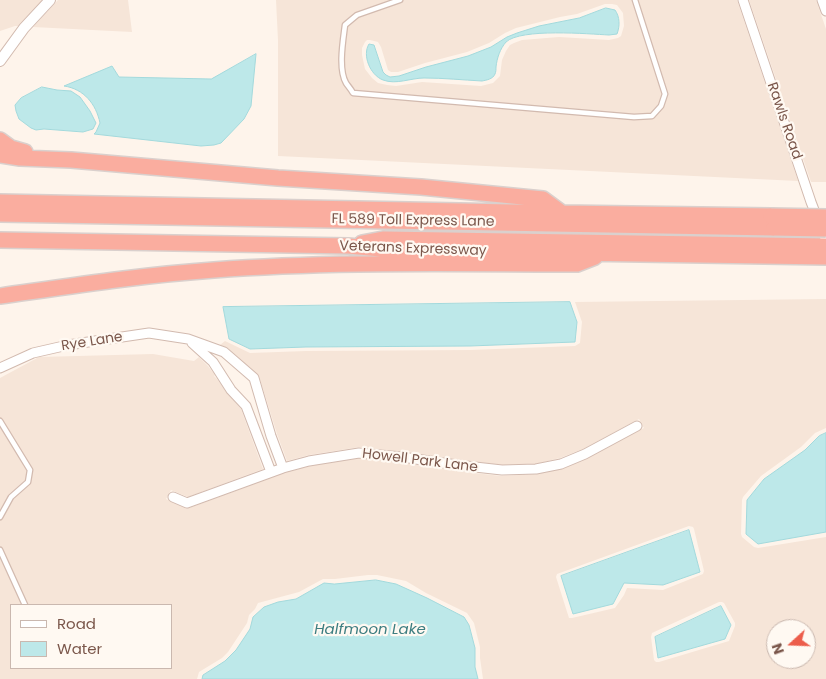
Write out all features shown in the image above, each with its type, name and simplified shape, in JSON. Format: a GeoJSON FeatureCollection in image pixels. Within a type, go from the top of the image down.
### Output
{"type":"FeatureCollection","features":[{"type":"Feature","properties":{"kind":"highway"},"geometry":{"type":"LineString","coordinates":[[0,140],[11,148],[20,151],[71,160]]}},
{"type":"Feature","properties":{"kind":"highway"},"geometry":{"type":"LineString","coordinates":[[0,156],[71,160],[278,178],[421,187],[543,199],[562,213]]}},
{"type":"Feature","properties":{"kind":"highway"},"geometry":{"type":"LineString","coordinates":[[0,202],[562,213],[773,222],[826,217]]}},
{"type":"Feature","properties":{"kind":"highway","name":"FL 589 Toll Express Lane"},"geometry":{"type":"LineString","coordinates":[[0,214],[773,222],[826,229]]}},
{"type":"Feature","properties":{"kind":"highway","name":"FL 589 Toll Express Lane"},"geometry":{"type":"LineString","coordinates":[[348,246],[383,238],[783,251],[826,246]]}},
{"type":"Feature","properties":{"kind":"highway","name":"Veterans Expressway"},"geometry":{"type":"LineString","coordinates":[[0,240],[348,246],[392,250],[605,253],[783,251],[826,257]]}},
{"type":"Feature","properties":{"kind":"highway"},"geometry":{"type":"LineString","coordinates":[[0,296],[130,278],[214,270],[364,265],[577,264],[605,253]]}},
{"type":"Feature","properties":{"kind":"street"},"geometry":{"type":"LineString","coordinates":[[0,61],[16,39],[50,0]]}},
{"type":"Feature","properties":{"kind":"street","name":"Rawls Road"},"geometry":{"type":"LineString","coordinates":[[743,0],[811,202],[826,240]]}},
{"type":"Feature","properties":{"kind":"street"},"geometry":{"type":"LineString","coordinates":[[822,0],[826,12]]}},
{"type":"Feature","properties":{"kind":"street"},"geometry":{"type":"LineString","coordinates":[[0,52],[16,39]]}},
{"type":"Feature","properties":{"kind":"street","name":"Rye Lane"},"geometry":{"type":"LineString","coordinates":[[0,368],[33,353],[68,345],[150,333],[188,339],[224,352],[254,378],[271,436],[283,468]]}},
{"type":"Feature","properties":{"kind":"street"},"geometry":{"type":"LineString","coordinates":[[188,339],[213,362],[232,390],[246,406],[271,472]]}},
{"type":"Feature","properties":{"kind":"street"},"geometry":{"type":"LineString","coordinates":[[222,375],[235,362]]}},
{"type":"Feature","properties":{"kind":"street"},"geometry":{"type":"LineString","coordinates":[[246,406],[260,400]]}},
{"type":"Feature","properties":{"kind":"street","name":"Howell Park Lane"},"geometry":{"type":"LineString","coordinates":[[173,497],[187,503],[283,468],[309,461],[359,453],[499,470],[536,469],[561,464],[585,454],[636,426]]}},
{"type":"Feature","properties":{"kind":"lane"},"geometry":{"type":"LineString","coordinates":[[400,0],[357,15],[345,25],[342,43],[342,72],[345,82],[353,93],[634,117],[652,116],[661,106],[665,94],[635,0]]}},
{"type":"Feature","properties":{"kind":"lane"},"geometry":{"type":"LineString","coordinates":[[0,421],[30,470],[28,482],[11,497],[0,517]]}},
{"type":"Feature","properties":{"kind":"lane"},"geometry":{"type":"LineString","coordinates":[[0,550],[25,604]]}},
{"type":"Feature","properties":{"kind":"shaded area"},"geometry":{"type":"Polygon","coordinates":[[[0,0],[42,1],[19,26],[0,31],[0,0]]]}},
{"type":"Feature","properties":{"kind":"shaded area"},"geometry":{"type":"Polygon","coordinates":[[[58,0],[128,0],[132,32],[33,27],[58,0]]]}},
{"type":"Feature","properties":{"kind":"shaded area"},"geometry":{"type":"Polygon","coordinates":[[[276,0],[737,0],[798,181],[278,156],[276,0]],[[605,4],[577,14],[516,28],[489,43],[467,52],[398,72],[388,70],[378,42],[367,40],[362,48],[365,69],[378,83],[396,86],[422,82],[481,86],[493,83],[500,76],[502,60],[510,45],[522,40],[559,37],[609,40],[618,38],[621,36],[624,26],[623,13],[617,5],[605,4]]]}},
{"type":"Feature","properties":{"kind":"shaded area"},"geometry":{"type":"Polygon","coordinates":[[[749,0],[816,0],[826,29],[826,182],[811,182],[749,0]]]}},
{"type":"Feature","properties":{"kind":"shaded area"},"geometry":{"type":"Polygon","coordinates":[[[826,299],[826,428],[815,433],[801,447],[761,476],[743,497],[741,534],[754,547],[758,548],[826,537],[826,679],[483,679],[480,647],[474,623],[467,613],[406,581],[368,575],[323,579],[299,592],[258,603],[228,652],[222,658],[199,672],[197,679],[0,679],[0,378],[39,357],[153,354],[194,361],[199,357],[241,409],[263,469],[188,497],[171,490],[166,499],[189,508],[284,473],[310,466],[359,458],[501,476],[537,474],[562,469],[644,428],[639,419],[583,449],[560,458],[535,464],[502,465],[360,447],[309,455],[287,461],[259,376],[228,348],[220,345],[225,341],[250,353],[470,350],[575,346],[580,343],[582,322],[575,302],[826,299]],[[689,526],[557,574],[556,577],[569,618],[615,608],[627,588],[663,590],[703,574],[704,571],[693,527],[689,526]],[[722,602],[652,633],[654,660],[659,662],[729,641],[735,623],[722,602]]]}},
{"type":"Feature","properties":{"kind":"water"},"geometry":{"type":"Polygon","coordinates":[[[606,8],[615,10],[617,13],[619,28],[617,34],[540,33],[514,38],[506,42],[500,51],[494,76],[484,81],[419,78],[398,82],[388,81],[374,74],[368,64],[366,54],[369,44],[374,45],[383,72],[390,77],[399,76],[468,56],[491,47],[517,33],[539,26],[579,18],[606,8]]]}},
{"type":"Feature","properties":{"kind":"water"},"geometry":{"type":"Polygon","coordinates":[[[256,54],[251,106],[244,119],[221,143],[214,145],[201,146],[94,134],[100,123],[96,110],[88,98],[78,90],[64,86],[112,66],[119,77],[211,79],[256,54]]]}},
{"type":"Feature","properties":{"kind":"water"},"geometry":{"type":"Polygon","coordinates":[[[42,87],[71,91],[80,97],[96,123],[93,129],[83,132],[36,130],[19,119],[15,105],[21,98],[42,87]]]}},
{"type":"Feature","properties":{"kind":"water"},"geometry":{"type":"Polygon","coordinates":[[[570,302],[577,322],[575,342],[470,346],[250,349],[229,339],[223,307],[570,302]]]}},
{"type":"Feature","properties":{"kind":"water"},"geometry":{"type":"Polygon","coordinates":[[[826,433],[826,532],[758,544],[746,534],[747,500],[764,479],[805,450],[819,436],[826,433]]]}},
{"type":"Feature","properties":{"kind":"water"},"geometry":{"type":"Polygon","coordinates":[[[689,530],[700,572],[663,585],[624,583],[613,604],[573,614],[561,576],[689,530]]]}},
{"type":"Feature","properties":{"kind":"water","name":"Halfmoon Lake"},"geometry":{"type":"Polygon","coordinates":[[[376,580],[396,584],[464,617],[469,625],[475,648],[475,667],[478,679],[202,679],[203,675],[225,661],[236,650],[250,629],[253,617],[264,607],[296,599],[324,583],[334,584],[376,580]]]}},
{"type":"Feature","properties":{"kind":"water"},"geometry":{"type":"Polygon","coordinates":[[[721,606],[731,625],[725,639],[658,658],[655,637],[721,606]]]}}]}
